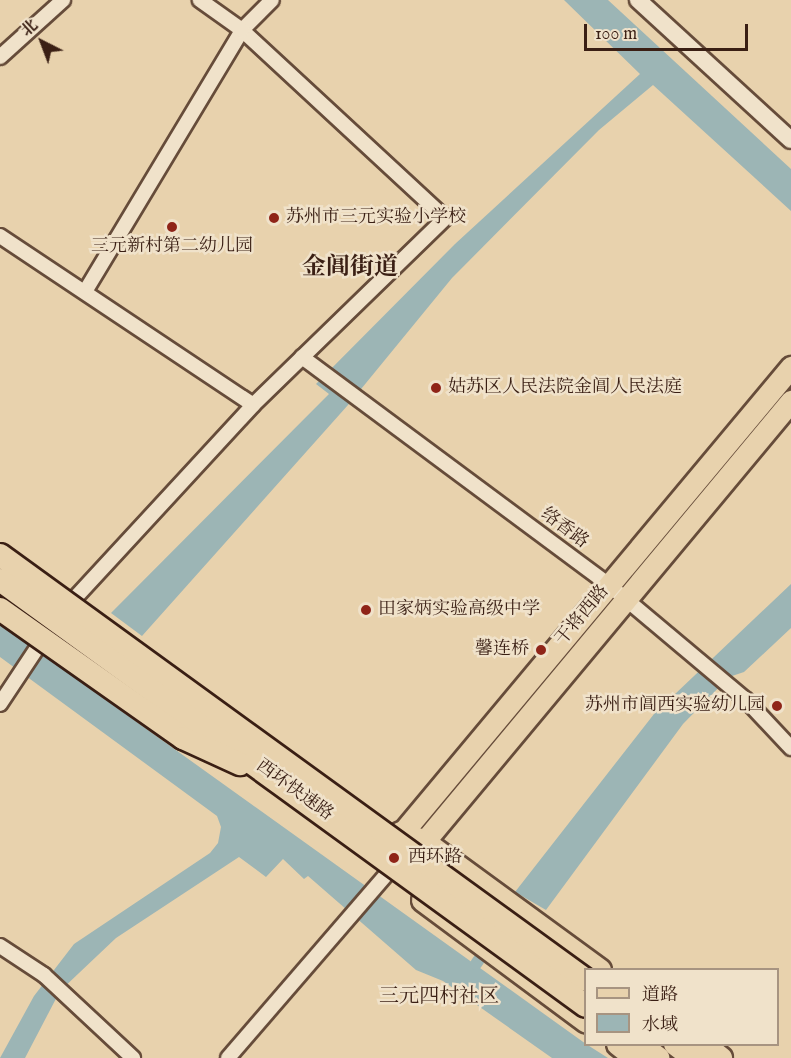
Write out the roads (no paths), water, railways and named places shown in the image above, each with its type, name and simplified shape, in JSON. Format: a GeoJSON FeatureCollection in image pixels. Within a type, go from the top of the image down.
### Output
{"type":"FeatureCollection","features":[{"type":"Feature","properties":{"kind":"highway","name":"西环快速路"},"geometry":{"type":"LineString","coordinates":[[0,555],[584,979]]}},
{"type":"Feature","properties":{"kind":"highway","name":"西环快速路"},"geometry":{"type":"LineString","coordinates":[[0,580],[288,786],[584,1005]]}},
{"type":"Feature","properties":{"kind":"highway"},"geometry":{"type":"LineString","coordinates":[[0,609],[183,738],[288,786]]}},
{"type":"Feature","properties":{"kind":"highway"},"geometry":{"type":"LineString","coordinates":[[408,846],[584,962]]}},
{"type":"Feature","properties":{"kind":"highway"},"geometry":{"type":"LineString","coordinates":[[642,1046],[658,1058]]}},
{"type":"Feature","properties":{"kind":"highway"},"geometry":{"type":"LineString","coordinates":[[678,1046],[693,1058]]}},
{"type":"Feature","properties":{"kind":"highway"},"geometry":{"type":"LineString","coordinates":[[706,1046],[721,1058]]}},
{"type":"Feature","properties":{"kind":"main road","name":"干将西路"},"geometry":{"type":"LineString","coordinates":[[408,846],[609,585],[791,366]]}},
{"type":"Feature","properties":{"kind":"main road","name":"干将西路"},"geometry":{"type":"LineString","coordinates":[[383,876],[626,599],[791,401]]}},
{"type":"Feature","properties":{"kind":"main road"},"geometry":{"type":"LineString","coordinates":[[678,502],[695,516]]}},
{"type":"Feature","properties":{"kind":"main road"},"geometry":{"type":"LineString","coordinates":[[0,545],[408,846]]}},
{"type":"Feature","properties":{"kind":"main road"},"geometry":{"type":"LineString","coordinates":[[0,596],[43,638],[185,729],[584,1021]]}},
{"type":"Feature","properties":{"kind":"main road"},"geometry":{"type":"LineString","coordinates":[[185,729],[249,744],[584,962]]}},
{"type":"Feature","properties":{"kind":"main road"},"geometry":{"type":"LineString","coordinates":[[619,1046],[635,1058]]}},
{"type":"Feature","properties":{"kind":"main road"},"geometry":{"type":"LineString","coordinates":[[695,1046],[711,1058]]}},
{"type":"Feature","properties":{"kind":"street"},"geometry":{"type":"LineString","coordinates":[[0,57],[63,0]]}},
{"type":"Feature","properties":{"kind":"street"},"geometry":{"type":"LineString","coordinates":[[0,704],[43,638],[73,598],[254,405],[445,218],[242,30],[200,0]]}},
{"type":"Feature","properties":{"kind":"street"},"geometry":{"type":"LineString","coordinates":[[86,290],[242,30],[272,0]]}},
{"type":"Feature","properties":{"kind":"street"},"geometry":{"type":"LineString","coordinates":[[638,0],[791,140]]}},
{"type":"Feature","properties":{"kind":"street"},"geometry":{"type":"LineString","coordinates":[[0,236],[86,290],[254,405]]}},
{"type":"Feature","properties":{"kind":"street","name":"络香路"},"geometry":{"type":"LineString","coordinates":[[302,357],[609,585],[726,683],[791,748]]}},
{"type":"Feature","properties":{"kind":"street"},"geometry":{"type":"LineString","coordinates":[[228,1058],[383,876]]}},
{"type":"Feature","properties":{"kind":"street"},"geometry":{"type":"LineString","coordinates":[[0,946],[44,975],[64,997],[133,1058]]}},
{"type":"Feature","properties":{"kind":"water"},"geometry":{"type":"Polygon","coordinates":[[[564,0],[608,0],[791,169],[791,211],[653,85],[599,130],[452,278],[348,405],[142,636],[111,613],[329,394],[316,384],[455,244],[640,74],[564,0]]]}},
{"type":"Feature","properties":{"kind":"water"},"geometry":{"type":"Polygon","coordinates":[[[791,584],[791,628],[744,672],[729,677],[683,724],[546,910],[515,892],[654,714],[791,584]]]}},
{"type":"Feature","properties":{"kind":"water"},"geometry":{"type":"Polygon","coordinates":[[[0,624],[584,1043],[584,1046],[589,1046],[608,1058],[552,1058],[443,981],[416,970],[308,876],[304,879],[283,859],[266,877],[239,857],[116,938],[60,991],[25,1058],[0,1058],[34,996],[74,944],[210,853],[218,843],[221,827],[217,816],[0,657],[0,624]]]}},
{"type":"Feature","properties":{"kind":"place","name":"苏州市三元实验小学校"},"geometry":{"type":"Point","coordinates":[274,218]}},
{"type":"Feature","properties":{"kind":"place","name":"三元新村第二幼儿园"},"geometry":{"type":"Point","coordinates":[172,227]}},
{"type":"Feature","properties":{"kind":"place","name":"姑苏区人民法院金阊人民法庭"},"geometry":{"type":"Point","coordinates":[436,388]}},
{"type":"Feature","properties":{"kind":"place","name":"田家炳实验高级中学"},"geometry":{"type":"Point","coordinates":[366,610]}},
{"type":"Feature","properties":{"kind":"place","name":"馨连桥"},"geometry":{"type":"Point","coordinates":[541,650]}},
{"type":"Feature","properties":{"kind":"place","name":"苏州市阊西实验幼儿园"},"geometry":{"type":"Point","coordinates":[777,706]}},
{"type":"Feature","properties":{"kind":"place","name":"西环路"},"geometry":{"type":"Point","coordinates":[394,858]}},
{"type":"Feature","properties":{"kind":"district","name":"金阊街道"},"geometry":{"type":"Point","coordinates":[350,268]}},
{"type":"Feature","properties":{"kind":"district","name":"三元四村社区"},"geometry":{"type":"Point","coordinates":[439,996]}}]}
